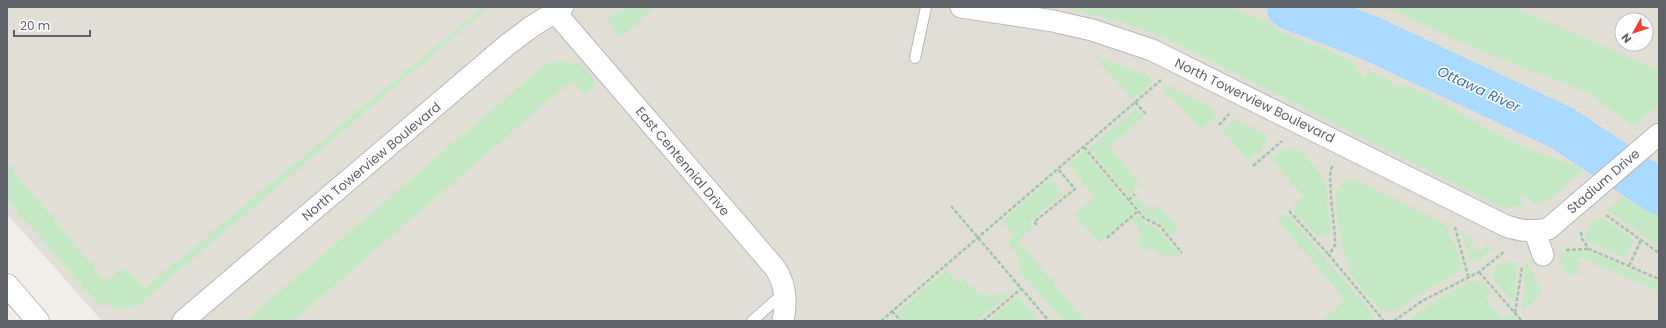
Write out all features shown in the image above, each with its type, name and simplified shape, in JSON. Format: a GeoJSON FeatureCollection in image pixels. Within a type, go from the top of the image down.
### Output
{"type":"FeatureCollection","features":[{"type":"Feature","properties":{"kind":"main road"},"geometry":{"type":"LineString","coordinates":[[7,285],[38,321]]}},
{"type":"Feature","properties":{"kind":"street","name":"North Towerview Boulevard"},"geometry":{"type":"LineString","coordinates":[[961,7],[1061,22],[1092,30],[1152,50],[1506,226],[1520,230],[1541,230]]}},
{"type":"Feature","properties":{"kind":"street","name":"North Towerview Boulevard"},"geometry":{"type":"LineString","coordinates":[[183,321],[507,45],[556,8]]}},
{"type":"Feature","properties":{"kind":"street","name":"East Centennial Drive"},"geometry":{"type":"LineString","coordinates":[[556,8],[775,268],[782,278],[785,292],[786,307],[783,321]]}},
{"type":"Feature","properties":{"kind":"street","name":"Stadium Drive"},"geometry":{"type":"LineString","coordinates":[[1541,230],[1574,207],[1659,134]]}},
{"type":"Feature","properties":{"kind":"street"},"geometry":{"type":"LineString","coordinates":[[1541,230],[1543,255]]}},
{"type":"Feature","properties":{"kind":"lane"},"geometry":{"type":"LineString","coordinates":[[916,58],[926,7]]}},
{"type":"Feature","properties":{"kind":"lane"},"geometry":{"type":"LineString","coordinates":[[752,321],[785,292]]}},
{"type":"Feature","properties":{"kind":"path"},"geometry":{"type":"LineString","coordinates":[[881,321],[1164,78]]}},
{"type":"Feature","properties":{"kind":"path"},"geometry":{"type":"LineString","coordinates":[[1135,102],[1147,115]]}},
{"type":"Feature","properties":{"kind":"path"},"geometry":{"type":"LineString","coordinates":[[1218,125],[1227,117],[1229,112]]}},
{"type":"Feature","properties":{"kind":"path"},"geometry":{"type":"LineString","coordinates":[[1253,166],[1284,140]]}},
{"type":"Feature","properties":{"kind":"path"},"geometry":{"type":"LineString","coordinates":[[1084,147],[1144,218],[1160,226],[1182,253]]}},
{"type":"Feature","properties":{"kind":"path"},"geometry":{"type":"LineString","coordinates":[[1328,255],[1335,245],[1330,191],[1330,175],[1333,164]]}},
{"type":"Feature","properties":{"kind":"path"},"geometry":{"type":"LineString","coordinates":[[1037,225],[1034,222],[1075,189],[1058,169]]}},
{"type":"Feature","properties":{"kind":"path"},"geometry":{"type":"LineString","coordinates":[[1129,200],[1136,194]]}},
{"type":"Feature","properties":{"kind":"path"},"geometry":{"type":"LineString","coordinates":[[952,206],[1049,321]]}},
{"type":"Feature","properties":{"kind":"path"},"geometry":{"type":"LineString","coordinates":[[1107,238],[1138,211]]}},
{"type":"Feature","properties":{"kind":"path"},"geometry":{"type":"LineString","coordinates":[[1288,211],[1328,255],[1384,321]]}},
{"type":"Feature","properties":{"kind":"path"},"geometry":{"type":"LineString","coordinates":[[1606,215],[1659,253]]}},
{"type":"Feature","properties":{"kind":"path"},"geometry":{"type":"LineString","coordinates":[[1454,223],[1468,276]]}},
{"type":"Feature","properties":{"kind":"path"},"geometry":{"type":"LineString","coordinates":[[1577,234],[1582,228],[1582,239],[1589,249]]}},
{"type":"Feature","properties":{"kind":"path"},"geometry":{"type":"LineString","coordinates":[[1629,266],[1641,240]]}},
{"type":"Feature","properties":{"kind":"path"},"geometry":{"type":"LineString","coordinates":[[1567,244],[1562,250],[1589,249],[1659,279]]}},
{"type":"Feature","properties":{"kind":"path"},"geometry":{"type":"LineString","coordinates":[[1394,321],[1422,301],[1468,276],[1479,272],[1507,249]]}},
{"type":"Feature","properties":{"kind":"path"},"geometry":{"type":"LineString","coordinates":[[1515,314],[1523,262]]}},
{"type":"Feature","properties":{"kind":"path"},"geometry":{"type":"LineString","coordinates":[[1479,272],[1522,321]]}},
{"type":"Feature","properties":{"kind":"path"},"geometry":{"type":"LineString","coordinates":[[983,321],[1022,288]]}},
{"type":"Feature","properties":{"kind":"path"},"geometry":{"type":"LineString","coordinates":[[892,311],[901,321]]}},
{"type":"Feature","properties":{"kind":"shaded area"},"geometry":{"type":"Polygon","coordinates":[[[7,7],[1659,7],[1659,321],[102,321],[7,214],[7,7]]]}},
{"type":"Feature","properties":{"kind":"green space"},"geometry":{"type":"Polygon","coordinates":[[[483,7],[489,7],[142,302],[127,309],[117,309],[109,303],[103,306],[96,301],[7,200],[7,163],[106,282],[121,269],[126,269],[145,288],[483,7]]]}},
{"type":"Feature","properties":{"kind":"green space"},"geometry":{"type":"Polygon","coordinates":[[[626,7],[656,7],[620,37],[606,19],[626,7]]]}},
{"type":"Feature","properties":{"kind":"green space"},"geometry":{"type":"Polygon","coordinates":[[[1063,7],[1227,7],[1258,18],[1280,31],[1350,60],[1355,65],[1362,77],[1374,72],[1390,81],[1396,88],[1401,88],[1402,84],[1417,90],[1503,137],[1584,170],[1552,198],[1535,205],[1522,195],[1519,202],[1525,205],[1526,208],[1511,205],[1506,210],[1163,37],[1121,22],[1063,7]]]}},
{"type":"Feature","properties":{"kind":"green space"},"geometry":{"type":"Polygon","coordinates":[[[1386,7],[1513,7],[1614,51],[1614,52],[1617,52],[1659,70],[1659,105],[1634,126],[1592,95],[1560,81],[1487,54],[1386,7]]]}},
{"type":"Feature","properties":{"kind":"green space"},"geometry":{"type":"Polygon","coordinates":[[[1093,55],[1149,76],[1151,81],[1149,85],[1132,99],[1093,55]]]}},
{"type":"Feature","properties":{"kind":"green space"},"geometry":{"type":"Polygon","coordinates":[[[564,61],[573,64],[577,61],[594,80],[595,86],[585,95],[571,81],[293,321],[245,321],[541,68],[551,62],[564,61]]]}},
{"type":"Feature","properties":{"kind":"green space"},"geometry":{"type":"Polygon","coordinates":[[[1163,85],[1211,107],[1216,115],[1215,121],[1212,119],[1200,129],[1170,95],[1164,100],[1163,85]]]}},
{"type":"Feature","properties":{"kind":"green space"},"geometry":{"type":"Polygon","coordinates":[[[1136,109],[1144,117],[1109,147],[1140,184],[1132,190],[1134,192],[1129,196],[1089,149],[1136,109]]]}},
{"type":"Feature","properties":{"kind":"green space"},"geometry":{"type":"Polygon","coordinates":[[[1235,120],[1263,133],[1266,136],[1267,143],[1248,161],[1222,130],[1235,120]]]}},
{"type":"Feature","properties":{"kind":"green space"},"geometry":{"type":"Polygon","coordinates":[[[1290,148],[1298,150],[1304,154],[1324,180],[1327,190],[1331,232],[1326,237],[1317,236],[1292,207],[1304,197],[1271,159],[1282,151],[1290,148]]]}},
{"type":"Feature","properties":{"kind":"green space"},"geometry":{"type":"Polygon","coordinates":[[[1084,151],[1136,212],[1099,243],[1074,214],[1095,197],[1069,165],[1084,151]]]}},
{"type":"Feature","properties":{"kind":"green space"},"geometry":{"type":"Polygon","coordinates":[[[1353,178],[1446,225],[1461,262],[1462,266],[1460,271],[1415,297],[1396,310],[1391,312],[1380,308],[1363,290],[1350,271],[1340,235],[1336,209],[1337,191],[1339,186],[1353,178]]]}},
{"type":"Feature","properties":{"kind":"green space"},"geometry":{"type":"Polygon","coordinates":[[[1051,179],[1060,189],[1061,195],[1029,222],[1033,228],[1019,241],[1085,321],[1063,321],[1020,272],[1018,255],[1007,242],[1014,236],[1002,221],[1051,179]]]}},
{"type":"Feature","properties":{"kind":"green space"},"geometry":{"type":"Polygon","coordinates":[[[1625,195],[1659,215],[1659,246],[1608,210],[1625,195]]]}},
{"type":"Feature","properties":{"kind":"green space"},"geometry":{"type":"Polygon","coordinates":[[[1137,196],[1151,212],[1159,206],[1178,228],[1170,235],[1160,223],[1147,217],[1132,200],[1137,196]]]}},
{"type":"Feature","properties":{"kind":"green space"},"geometry":{"type":"Polygon","coordinates":[[[1286,213],[1370,311],[1374,321],[1321,321],[1345,300],[1277,220],[1286,213]]]}},
{"type":"Feature","properties":{"kind":"green space"},"geometry":{"type":"Polygon","coordinates":[[[1138,215],[1145,223],[1156,228],[1180,255],[1176,258],[1170,254],[1163,256],[1151,247],[1144,250],[1136,241],[1140,236],[1140,230],[1131,220],[1138,215]]]}},
{"type":"Feature","properties":{"kind":"green space"},"geometry":{"type":"Polygon","coordinates":[[[1596,217],[1603,220],[1604,219],[1634,240],[1625,258],[1585,240],[1587,229],[1596,217]]]}},
{"type":"Feature","properties":{"kind":"green space"},"geometry":{"type":"Polygon","coordinates":[[[1462,233],[1474,239],[1470,247],[1481,252],[1486,244],[1488,245],[1490,251],[1484,258],[1478,262],[1470,259],[1462,233]]]}},
{"type":"Feature","properties":{"kind":"green space"},"geometry":{"type":"Polygon","coordinates":[[[1567,251],[1590,252],[1659,283],[1659,292],[1580,257],[1578,274],[1569,275],[1560,260],[1560,253],[1561,254],[1567,251]]]}},
{"type":"Feature","properties":{"kind":"green space"},"geometry":{"type":"Polygon","coordinates":[[[1510,261],[1517,262],[1514,303],[1492,277],[1492,274],[1496,268],[1510,261]]]}},
{"type":"Feature","properties":{"kind":"green space"},"geometry":{"type":"Polygon","coordinates":[[[1528,262],[1542,294],[1522,311],[1526,263],[1528,262]]]}},
{"type":"Feature","properties":{"kind":"green space"},"geometry":{"type":"Polygon","coordinates":[[[946,270],[958,284],[965,278],[968,284],[977,292],[988,296],[1000,295],[1006,292],[1008,295],[977,321],[942,321],[940,319],[937,321],[904,321],[897,313],[946,270]]]}},
{"type":"Feature","properties":{"kind":"green space"},"geometry":{"type":"Polygon","coordinates":[[[1473,280],[1482,282],[1491,291],[1485,298],[1503,319],[1510,313],[1517,321],[1407,321],[1431,304],[1473,280]]]}},
{"type":"Feature","properties":{"kind":"green space"},"geometry":{"type":"Polygon","coordinates":[[[1018,296],[1039,321],[989,321],[1018,296]]]}},
{"type":"Feature","properties":{"kind":"waterway","name":"Ottawa River"},"geometry":{"type":"LineString","coordinates":[[1289,7],[1370,38],[1562,128],[1659,192]]}}]}
